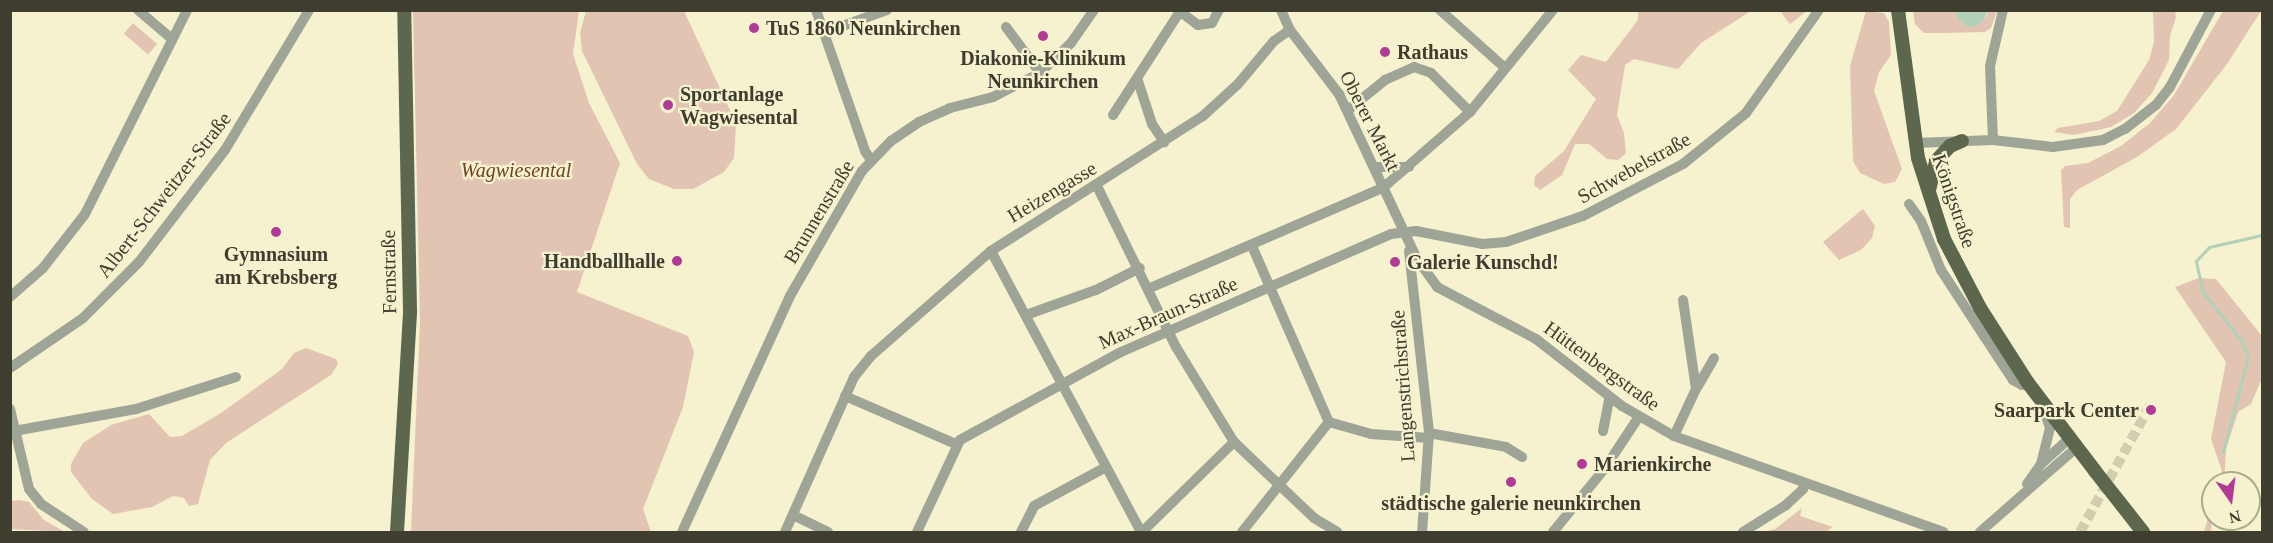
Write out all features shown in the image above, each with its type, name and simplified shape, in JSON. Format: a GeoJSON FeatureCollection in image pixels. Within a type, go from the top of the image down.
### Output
{"type":"FeatureCollection","features":[{"type":"Feature","properties":{"kind":"main road","name":"Fernstraße"},"geometry":{"type":"LineString","coordinates":[[397,532],[410,310],[404,10]]}},
{"type":"Feature","properties":{"kind":"main road","name":"Königstraße"},"geometry":{"type":"LineString","coordinates":[[1898,10],[1915,143],[1929,201],[1954,262],[2028,384],[2143,532]]}},
{"type":"Feature","properties":{"kind":"main road"},"geometry":{"type":"LineString","coordinates":[[1929,201],[1930,174],[1936,161],[1950,146],[1962,141]]}},
{"type":"Feature","properties":{"kind":"street"},"geometry":{"type":"LineString","coordinates":[[138,10],[172,39]]}},
{"type":"Feature","properties":{"kind":"street"},"geometry":{"type":"LineString","coordinates":[[10,297],[43,268],[85,214],[187,10]]}},
{"type":"Feature","properties":{"kind":"street","name":"Albert-Schweitzer-Straße"},"geometry":{"type":"LineString","coordinates":[[10,368],[83,318],[139,262],[225,150],[309,10]]}},
{"type":"Feature","properties":{"kind":"street"},"geometry":{"type":"LineString","coordinates":[[816,10],[865,152],[871,160]]}},
{"type":"Feature","properties":{"kind":"street"},"geometry":{"type":"LineString","coordinates":[[823,33],[887,10]]}},
{"type":"Feature","properties":{"kind":"street","name":"Brunnenstraße"},"geometry":{"type":"LineString","coordinates":[[682,532],[790,296],[871,160],[919,122],[950,108],[993,97],[1040,74],[1071,43],[1094,10]]}},
{"type":"Feature","properties":{"kind":"street"},"geometry":{"type":"LineString","coordinates":[[1113,115],[1179,12],[1198,25],[1212,22],[1220,10]]}},
{"type":"Feature","properties":{"kind":"street","name":"Oberer Markt"},"geometry":{"type":"LineString","coordinates":[[1281,10],[1290,30],[1329,77],[1348,110],[1406,234]]}},
{"type":"Feature","properties":{"kind":"street"},"geometry":{"type":"LineString","coordinates":[[1440,10],[1505,68]]}},
{"type":"Feature","properties":{"kind":"street"},"geometry":{"type":"LineString","coordinates":[[1150,288],[1252,246],[1384,187],[1470,112],[1553,10]]}},
{"type":"Feature","properties":{"kind":"street","name":"Schwebelstraße"},"geometry":{"type":"LineString","coordinates":[[1406,234],[1499,244],[1565,223],[1619,200],[1683,164],[1737,124],[1819,10]]}},
{"type":"Feature","properties":{"kind":"street"},"geometry":{"type":"LineString","coordinates":[[1993,140],[1990,66],[2003,10]]}},
{"type":"Feature","properties":{"kind":"street"},"geometry":{"type":"LineString","coordinates":[[1915,143],[1993,140],[2076,146],[2103,140],[2142,118],[2170,87],[2211,10]]}},
{"type":"Feature","properties":{"kind":"street"},"geometry":{"type":"LineString","coordinates":[[1006,27],[1040,74]]}},
{"type":"Feature","properties":{"kind":"street","name":"Heizengasse"},"geometry":{"type":"LineString","coordinates":[[785,532],[845,396],[871,356],[991,251],[1097,186],[1212,109],[1274,41],[1290,30]]}},
{"type":"Feature","properties":{"kind":"street"},"geometry":{"type":"LineString","coordinates":[[1348,110],[1384,80],[1414,67],[1431,73],[1470,112]]}},
{"type":"Feature","properties":{"kind":"street"},"geometry":{"type":"LineString","coordinates":[[1137,78],[1152,124],[1164,141]]}},
{"type":"Feature","properties":{"kind":"street"},"geometry":{"type":"LineString","coordinates":[[1375,167],[1409,167]]}},
{"type":"Feature","properties":{"kind":"street"},"geometry":{"type":"LineString","coordinates":[[1097,186],[1150,288],[1168,330],[1234,442],[1278,486],[1337,532]]}},
{"type":"Feature","properties":{"kind":"street","name":"Königstraße"},"geometry":{"type":"LineString","coordinates":[[1909,204],[1921,221],[1941,270],[2013,380],[2022,385],[2028,384]]}},
{"type":"Feature","properties":{"kind":"street"},"geometry":{"type":"LineString","coordinates":[[1406,234],[1437,287],[1414,292]]}},
{"type":"Feature","properties":{"kind":"street","name":"Max-Braun-Straße"},"geometry":{"type":"LineString","coordinates":[[956,444],[1061,383],[1168,330],[1354,249],[1406,234]]}},
{"type":"Feature","properties":{"kind":"street","name":"Langenstrichstraße"},"geometry":{"type":"LineString","coordinates":[[1406,234],[1429,436],[1422,532]]}},
{"type":"Feature","properties":{"kind":"street"},"geometry":{"type":"LineString","coordinates":[[1252,246],[1329,422]]}},
{"type":"Feature","properties":{"kind":"street"},"geometry":{"type":"LineString","coordinates":[[991,251],[1141,532],[1234,442]]}},
{"type":"Feature","properties":{"kind":"street"},"geometry":{"type":"LineString","coordinates":[[1941,270],[1954,262]]}},
{"type":"Feature","properties":{"kind":"street"},"geometry":{"type":"LineString","coordinates":[[1026,315],[1088,294],[1140,268]]}},
{"type":"Feature","properties":{"kind":"street","name":"Hüttenbergstraße"},"geometry":{"type":"LineString","coordinates":[[1437,287],[1536,339],[1638,418],[1674,436],[1943,532]]}},
{"type":"Feature","properties":{"kind":"street"},"geometry":{"type":"LineString","coordinates":[[1683,300],[1696,389]]}},
{"type":"Feature","properties":{"kind":"street"},"geometry":{"type":"LineString","coordinates":[[1674,436],[1696,389],[1714,358]]}},
{"type":"Feature","properties":{"kind":"street"},"geometry":{"type":"LineString","coordinates":[[14,430],[136,409],[236,377]]}},
{"type":"Feature","properties":{"kind":"street"},"geometry":{"type":"LineString","coordinates":[[845,396],[956,444],[917,532]]}},
{"type":"Feature","properties":{"kind":"street"},"geometry":{"type":"LineString","coordinates":[[1603,431],[1609,400]]}},
{"type":"Feature","properties":{"kind":"street"},"geometry":{"type":"LineString","coordinates":[[2041,401],[2050,428],[2041,464]]}},
{"type":"Feature","properties":{"kind":"street"},"geometry":{"type":"LineString","coordinates":[[10,409],[29,489],[41,504],[84,532]]}},
{"type":"Feature","properties":{"kind":"street"},"geometry":{"type":"LineString","coordinates":[[1553,532],[1605,468],[1638,418]]}},
{"type":"Feature","properties":{"kind":"street"},"geometry":{"type":"LineString","coordinates":[[1329,422],[1371,434],[1429,436],[1506,447],[1522,457]]}},
{"type":"Feature","properties":{"kind":"street"},"geometry":{"type":"LineString","coordinates":[[1242,532],[1329,422]]}},
{"type":"Feature","properties":{"kind":"street"},"geometry":{"type":"LineString","coordinates":[[2020,494],[2041,464],[2072,443]]}},
{"type":"Feature","properties":{"kind":"street"},"geometry":{"type":"LineString","coordinates":[[1980,532],[2072,443]]}},
{"type":"Feature","properties":{"kind":"street"},"geometry":{"type":"LineString","coordinates":[[1021,532],[1034,506],[1106,467]]}},
{"type":"Feature","properties":{"kind":"street"},"geometry":{"type":"LineString","coordinates":[[1743,532],[1786,506],[1803,489],[1804,483]]}},
{"type":"Feature","properties":{"kind":"street"},"geometry":{"type":"LineString","coordinates":[[793,515],[828,532]]}},
{"type":"Feature","properties":{"kind":"green space","name":"Wagwiesental"},"geometry":{"type":"Polygon","coordinates":[[[413,11],[579,11],[573,54],[589,103],[620,163],[577,292],[688,336],[694,352],[683,407],[643,509],[651,532],[411,532],[420,321],[413,11]]]}},
{"type":"Feature","properties":{"kind":"green space","name":"Sportanlage Wagwiesental"},"geometry":{"type":"Polygon","coordinates":[[[586,11],[684,11],[736,123],[734,158],[724,172],[693,189],[674,189],[649,179],[637,164],[582,51],[580,33],[586,11]]]}},
{"type":"Feature","properties":{"kind":"green space"},"geometry":{"type":"Polygon","coordinates":[[[1638,11],[1751,11],[1701,43],[1678,69],[1634,59],[1625,65],[1617,115],[1624,133],[1626,153],[1618,160],[1607,159],[1589,144],[1575,144],[1562,175],[1540,190],[1534,185],[1535,176],[1564,151],[1596,99],[1568,70],[1581,55],[1606,62],[1638,20],[1638,11]]]}},
{"type":"Feature","properties":{"kind":"green space"},"geometry":{"type":"Polygon","coordinates":[[[1780,11],[1807,11],[1790,24],[1780,11]]]}},
{"type":"Feature","properties":{"kind":"green space"},"geometry":{"type":"Polygon","coordinates":[[[1866,11],[1884,13],[1889,22],[1891,55],[1879,72],[1874,91],[1902,169],[1895,182],[1884,184],[1860,173],[1853,161],[1850,66],[1866,11]]]}},
{"type":"Feature","properties":{"kind":"green space"},"geometry":{"type":"Polygon","coordinates":[[[1913,11],[1955,11],[1958,19],[1986,17],[1989,11],[1997,11],[1991,28],[1985,32],[1924,33],[1915,24],[1913,11]]]}},
{"type":"Feature","properties":{"kind":"green space"},"geometry":{"type":"Polygon","coordinates":[[[2153,11],[2175,11],[2176,17],[2170,36],[2169,60],[2152,93],[2134,113],[2111,127],[2074,135],[2054,132],[2058,128],[2099,121],[2117,111],[2149,60],[2154,42],[2153,11]]]}},
{"type":"Feature","properties":{"kind":"green space"},"geometry":{"type":"Polygon","coordinates":[[[2223,11],[2261,11],[2227,64],[2176,129],[2137,157],[2077,190],[2070,199],[2070,228],[2064,227],[2061,170],[2065,166],[2088,163],[2121,146],[2150,123],[2174,95],[2223,11]]]}},
{"type":"Feature","properties":{"kind":"green space"},"geometry":{"type":"Polygon","coordinates":[[[133,23],[157,44],[148,55],[124,34],[133,23]]]}},
{"type":"Feature","properties":{"kind":"green space"},"geometry":{"type":"Polygon","coordinates":[[[1863,209],[1875,226],[1872,238],[1861,250],[1839,260],[1823,242],[1863,209]]]}},
{"type":"Feature","properties":{"kind":"green space"},"geometry":{"type":"Polygon","coordinates":[[[2199,278],[2216,279],[2262,336],[2262,378],[2251,404],[2238,412],[2226,449],[2225,471],[2222,471],[2211,439],[2226,362],[2175,287],[2199,278]]]}},
{"type":"Feature","properties":{"kind":"green space"},"geometry":{"type":"Polygon","coordinates":[[[306,348],[336,359],[338,364],[331,375],[226,443],[210,460],[198,504],[189,506],[184,498],[173,496],[152,507],[113,514],[92,499],[71,472],[71,464],[83,443],[111,425],[149,414],[170,437],[182,436],[221,413],[282,369],[294,353],[306,348]]]}},
{"type":"Feature","properties":{"kind":"green space"},"geometry":{"type":"Polygon","coordinates":[[[11,501],[29,502],[44,520],[65,532],[11,529],[11,501]]]}},
{"type":"Feature","properties":{"kind":"green space"},"geometry":{"type":"Polygon","coordinates":[[[1802,508],[1800,516],[1833,527],[1825,532],[1764,532],[1775,529],[1802,508]]]}},
{"type":"Feature","properties":{"kind":"shaded area"},"geometry":{"type":"Polygon","coordinates":[[[1955,10],[1989,11],[1979,25],[1968,27],[1958,19],[1955,10]]]}},
{"type":"Feature","properties":{"kind":"waterway"},"geometry":{"type":"LineString","coordinates":[[2223,452],[2248,357],[2241,340],[2203,292],[2196,261],[2209,247],[2262,235]]}},
{"type":"Feature","properties":{"kind":"tunnel"},"geometry":{"type":"LineString","coordinates":[[2080,532],[2151,404]]}},
{"type":"Feature","properties":{"kind":"place","name":"TuS 1860 Neunkirchen"},"geometry":{"type":"Point","coordinates":[754,28]}},
{"type":"Feature","properties":{"kind":"place","name":"Diakonie-Klinikum Neunkirchen"},"geometry":{"type":"Point","coordinates":[1043,36]}},
{"type":"Feature","properties":{"kind":"place","name":"Rathaus"},"geometry":{"type":"Point","coordinates":[1385,52]}},
{"type":"Feature","properties":{"kind":"place","name":"Sportanlage Wagwiesental"},"geometry":{"type":"Point","coordinates":[668,105]}},
{"type":"Feature","properties":{"kind":"place","name":"Gymnasium am Krebsberg"},"geometry":{"type":"Point","coordinates":[276,232]}},
{"type":"Feature","properties":{"kind":"place","name":"Handballhalle"},"geometry":{"type":"Point","coordinates":[677,261]}},
{"type":"Feature","properties":{"kind":"place","name":"Galerie Kunschd!"},"geometry":{"type":"Point","coordinates":[1395,262]}},
{"type":"Feature","properties":{"kind":"place","name":"Saarpark Center"},"geometry":{"type":"Point","coordinates":[2151,410]}},
{"type":"Feature","properties":{"kind":"place","name":"Marienkirche"},"geometry":{"type":"Point","coordinates":[1582,464]}},
{"type":"Feature","properties":{"kind":"place","name":"städtische galerie neunkirchen"},"geometry":{"type":"Point","coordinates":[1511,482]}}]}
